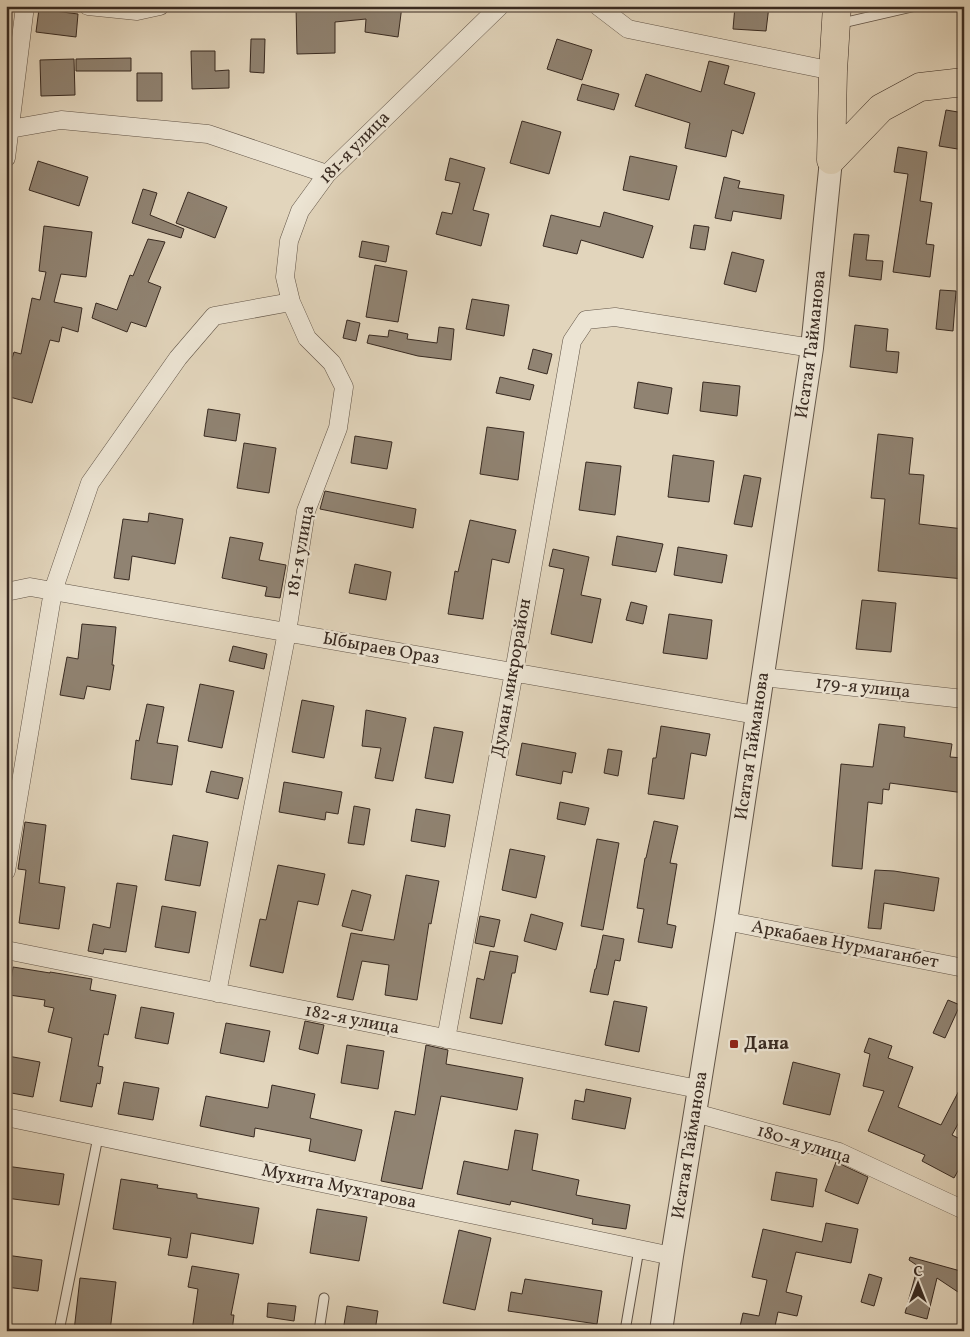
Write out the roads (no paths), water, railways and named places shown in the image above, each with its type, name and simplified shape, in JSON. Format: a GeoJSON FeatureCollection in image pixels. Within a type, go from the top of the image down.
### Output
{"type":"FeatureCollection","features":[{"type":"Feature","properties":{"kind":"highway"},"geometry":{"type":"LineString","coordinates":[[831,160],[836,16]]}},
{"type":"Feature","properties":{"kind":"highway"},"geometry":{"type":"LineString","coordinates":[[831,160],[881,108],[920,87],[964,82]]}},
{"type":"Feature","properties":{"kind":"street"},"geometry":{"type":"LineString","coordinates":[[6,158],[25,6]]}},
{"type":"Feature","properties":{"kind":"street"},"geometry":{"type":"LineString","coordinates":[[88,6],[138,11],[160,6]]}},
{"type":"Feature","properties":{"kind":"street","name":"181-я улица"},"geometry":{"type":"LineString","coordinates":[[287,632],[306,510],[338,428],[344,388],[332,363],[307,338],[291,302],[285,277],[289,241],[300,211],[326,174],[500,6]]}},
{"type":"Feature","properties":{"kind":"street"},"geometry":{"type":"LineString","coordinates":[[598,6],[628,29],[833,71]]}},
{"type":"Feature","properties":{"kind":"street"},"geometry":{"type":"LineString","coordinates":[[8,133],[61,120],[208,134],[326,174]]}},
{"type":"Feature","properties":{"kind":"street","name":"Исатая Тайманова"},"geometry":{"type":"LineString","coordinates":[[661,1331],[726,921],[812,348],[831,160]]}},
{"type":"Feature","properties":{"kind":"street"},"geometry":{"type":"LineString","coordinates":[[6,871],[53,591],[90,483],[183,351],[214,316],[291,302]]}},
{"type":"Feature","properties":{"kind":"street","name":"Думан микрорайон"},"geometry":{"type":"LineString","coordinates":[[446,1039],[514,672],[572,341],[586,320],[615,317],[812,348]]}},
{"type":"Feature","properties":{"kind":"street","name":"Ыбыраев Ораз"},"geometry":{"type":"LineString","coordinates":[[6,592],[30,587],[756,715]]}},
{"type":"Feature","properties":{"kind":"street"},"geometry":{"type":"LineString","coordinates":[[217,993],[287,632]]}},
{"type":"Feature","properties":{"kind":"street","name":"179-я улица"},"geometry":{"type":"LineString","coordinates":[[762,677],[964,699]]}},
{"type":"Feature","properties":{"kind":"street","name":"Аркабаев Нурмаганбет"},"geometry":{"type":"LineString","coordinates":[[726,921],[964,968]]}},
{"type":"Feature","properties":{"kind":"street","name":"182-я улица"},"geometry":{"type":"LineString","coordinates":[[6,950],[698,1089]]}},
{"type":"Feature","properties":{"kind":"street","name":"180-я улица"},"geometry":{"type":"LineString","coordinates":[[695,1113],[839,1152],[964,1210]]}},
{"type":"Feature","properties":{"kind":"street","name":"Мухита Мухтарова"},"geometry":{"type":"LineString","coordinates":[[6,1118],[672,1256]]}},
{"type":"Feature","properties":{"kind":"lane"},"geometry":{"type":"LineString","coordinates":[[836,16],[916,6]]}},
{"type":"Feature","properties":{"kind":"lane"},"geometry":{"type":"LineString","coordinates":[[59,1331],[98,1136]]}},
{"type":"Feature","properties":{"kind":"lane"},"geometry":{"type":"LineString","coordinates":[[625,1331],[639,1249]]}},
{"type":"Feature","properties":{"kind":"lane"},"geometry":{"type":"LineString","coordinates":[[319,1331],[324,1298]]}},
{"type":"Feature","properties":{"kind":"place","name":"Дана"},"geometry":{"type":"Point","coordinates":[734,1044]}}]}
